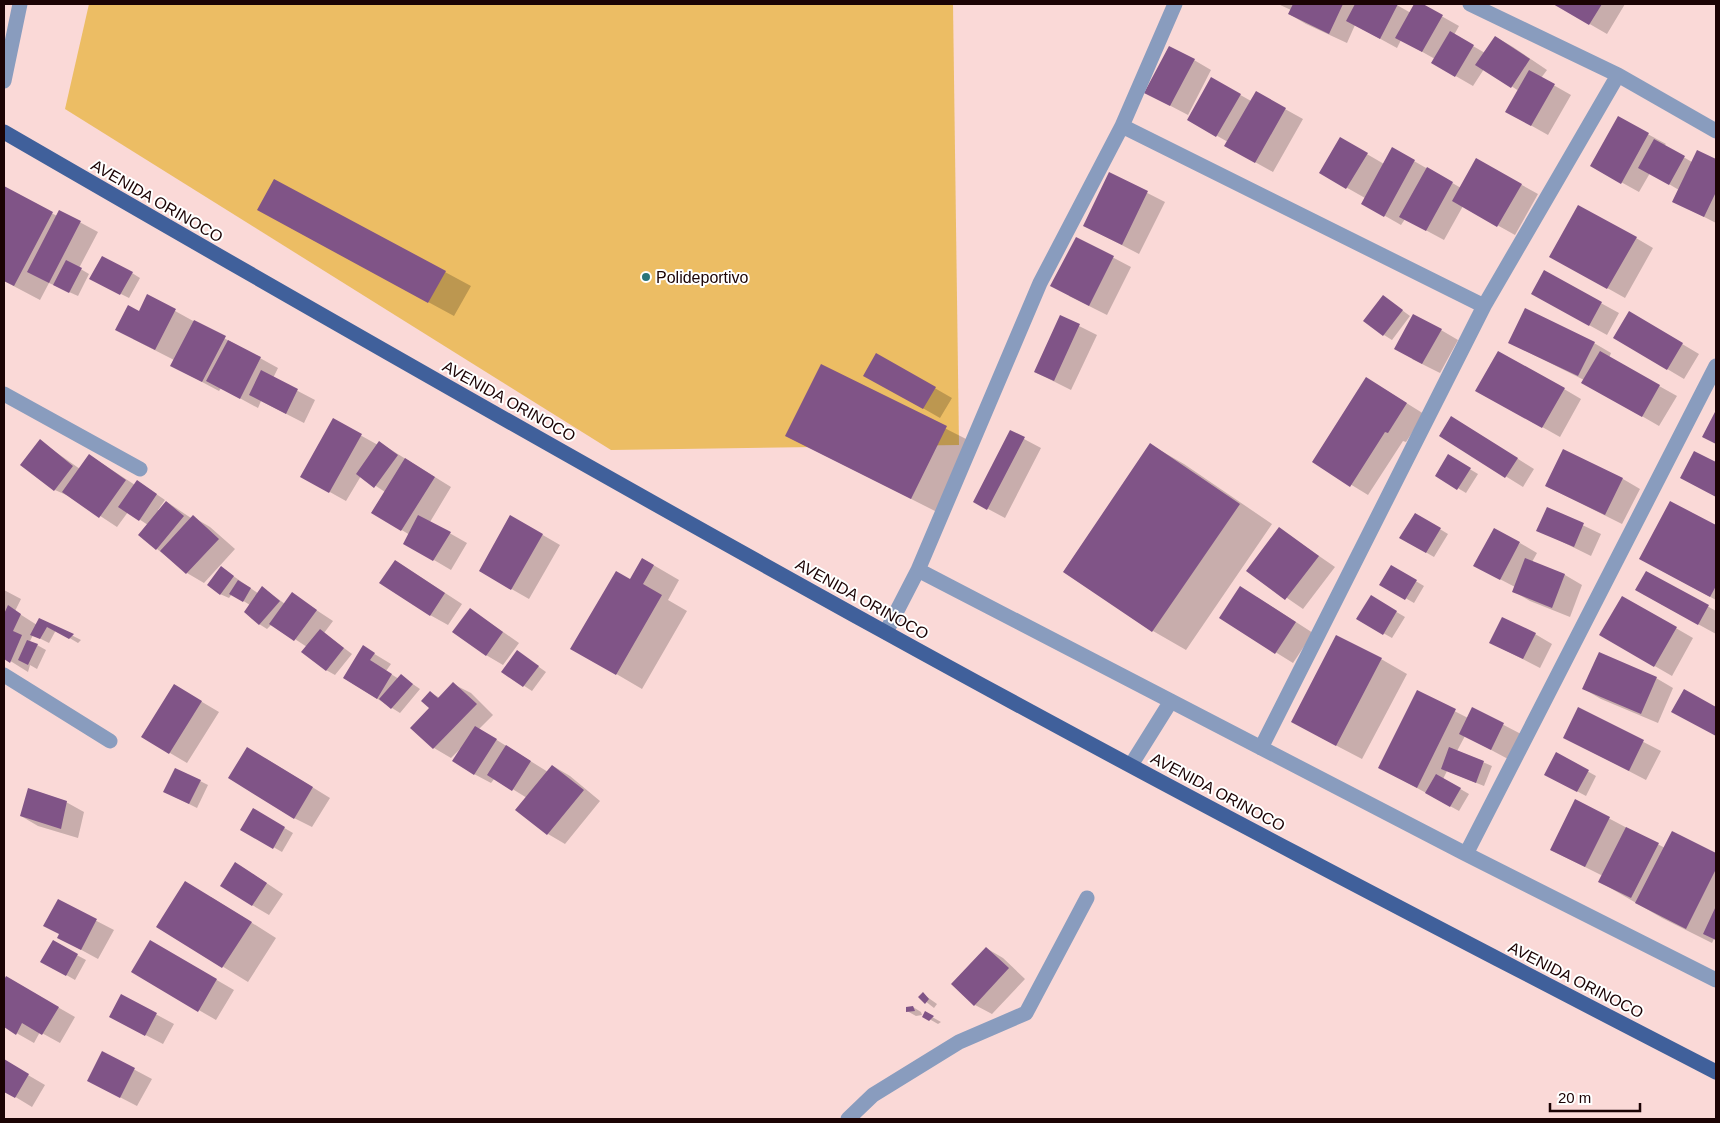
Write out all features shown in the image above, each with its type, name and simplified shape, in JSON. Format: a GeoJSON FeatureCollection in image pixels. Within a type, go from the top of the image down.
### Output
{"type":"FeatureCollection","features":[{"type":"Feature","properties":{"kind":"main road","name":"AVENIDA ORINOCO"},"geometry":{"type":"LineString","coordinates":[[4,132],[370,344],[886,632],[1435,927],[1716,1072]]}},
{"type":"Feature","properties":{"kind":"street"},"geometry":{"type":"LineString","coordinates":[[4,81],[20,4]]}},
{"type":"Feature","properties":{"kind":"street"},"geometry":{"type":"LineString","coordinates":[[886,632],[918,570],[1040,283],[1122,126],[1175,4]]}},
{"type":"Feature","properties":{"kind":"street"},"geometry":{"type":"LineString","coordinates":[[1470,4],[1618,75],[1716,131]]}},
{"type":"Feature","properties":{"kind":"street"},"geometry":{"type":"LineString","coordinates":[[1261,748],[1484,306],[1618,75]]}},
{"type":"Feature","properties":{"kind":"street"},"geometry":{"type":"LineString","coordinates":[[1122,126],[1484,306]]}},
{"type":"Feature","properties":{"kind":"street"},"geometry":{"type":"LineString","coordinates":[[1466,854],[1716,366]]}},
{"type":"Feature","properties":{"kind":"street"},"geometry":{"type":"LineString","coordinates":[[4,394],[140,469]]}},
{"type":"Feature","properties":{"kind":"street"},"geometry":{"type":"LineString","coordinates":[[918,570],[1466,854],[1716,980]]}},
{"type":"Feature","properties":{"kind":"street"},"geometry":{"type":"LineString","coordinates":[[4,675],[110,740]]}},
{"type":"Feature","properties":{"kind":"street"},"geometry":{"type":"LineString","coordinates":[[1131,765],[1171,701]]}},
{"type":"Feature","properties":{"kind":"street"},"geometry":{"type":"LineString","coordinates":[[848,1119],[873,1095],[958,1042],[1026,1012],[1087,898]]}},
{"type":"Feature","properties":{"kind":"shaded area","name":"Polideportivo"},"geometry":{"type":"Polygon","coordinates":[[[89,4],[953,4],[959,445],[611,450],[65,109],[89,4]]]}},
{"type":"Feature","properties":{"kind":"building"},"geometry":{"type":"Polygon","coordinates":[[[1293,4],[1343,4],[1329,34],[1288,14],[1293,4]]]}},
{"type":"Feature","properties":{"kind":"building"},"geometry":{"type":"Polygon","coordinates":[[[1355,4],[1398,4],[1380,39],[1346,21],[1355,4]]]}},
{"type":"Feature","properties":{"kind":"building"},"geometry":{"type":"Polygon","coordinates":[[[1414,4],[1423,4],[1443,15],[1422,52],[1395,38],[1414,4]]]}},
{"type":"Feature","properties":{"kind":"building"},"geometry":{"type":"Polygon","coordinates":[[[1553,4],[1602,4],[1589,25],[1553,4]]]}},
{"type":"Feature","properties":{"kind":"building"},"geometry":{"type":"Polygon","coordinates":[[[1450,31],[1474,45],[1455,77],[1431,63],[1450,31]]]}},
{"type":"Feature","properties":{"kind":"building"},"geometry":{"type":"Polygon","coordinates":[[[1495,36],[1530,59],[1511,88],[1475,65],[1495,36]]]}},
{"type":"Feature","properties":{"kind":"building"},"geometry":{"type":"Polygon","coordinates":[[[1169,46],[1195,59],[1170,106],[1144,93],[1169,46]]]}},
{"type":"Feature","properties":{"kind":"building"},"geometry":{"type":"Polygon","coordinates":[[[1529,70],[1555,84],[1531,126],[1505,112],[1529,70]]]}},
{"type":"Feature","properties":{"kind":"building"},"geometry":{"type":"Polygon","coordinates":[[[1211,77],[1241,94],[1216,137],[1187,120],[1211,77]]]}},
{"type":"Feature","properties":{"kind":"building"},"geometry":{"type":"Polygon","coordinates":[[[1256,91],[1286,108],[1255,163],[1224,146],[1256,91]]]}},
{"type":"Feature","properties":{"kind":"building"},"geometry":{"type":"Polygon","coordinates":[[[1618,116],[1649,133],[1621,184],[1590,166],[1618,116]]]}},
{"type":"Feature","properties":{"kind":"building"},"geometry":{"type":"Polygon","coordinates":[[[1340,137],[1368,153],[1346,189],[1319,173],[1340,137]]]}},
{"type":"Feature","properties":{"kind":"building"},"geometry":{"type":"Polygon","coordinates":[[[1654,139],[1685,156],[1669,185],[1638,168],[1654,139]]]}},
{"type":"Feature","properties":{"kind":"building"},"geometry":{"type":"Polygon","coordinates":[[[1392,147],[1415,160],[1384,217],[1361,204],[1392,147]]]}},
{"type":"Feature","properties":{"kind":"building"},"geometry":{"type":"Polygon","coordinates":[[[1697,150],[1716,159],[1716,192],[1704,217],[1672,202],[1697,150]]]}},
{"type":"Feature","properties":{"kind":"building"},"geometry":{"type":"Polygon","coordinates":[[[1476,158],[1522,184],[1497,227],[1452,201],[1476,158]]]}},
{"type":"Feature","properties":{"kind":"building"},"geometry":{"type":"Polygon","coordinates":[[[1427,167],[1453,182],[1426,231],[1399,217],[1427,167]]]}},
{"type":"Feature","properties":{"kind":"building"},"geometry":{"type":"Polygon","coordinates":[[[1109,172],[1148,191],[1122,245],[1083,226],[1109,172]]]}},
{"type":"Feature","properties":{"kind":"building"},"geometry":{"type":"Polygon","coordinates":[[[274,179],[446,271],[428,303],[257,210],[274,179]]]}},
{"type":"Feature","properties":{"kind":"building"},"geometry":{"type":"Polygon","coordinates":[[[4,186],[53,212],[14,286],[4,281],[4,186]]]}},
{"type":"Feature","properties":{"kind":"building"},"geometry":{"type":"Polygon","coordinates":[[[1578,205],[1637,237],[1607,289],[1549,257],[1578,205]]]}},
{"type":"Feature","properties":{"kind":"building"},"geometry":{"type":"Polygon","coordinates":[[[59,210],[81,221],[49,283],[27,272],[59,210]]]}},
{"type":"Feature","properties":{"kind":"building"},"geometry":{"type":"Polygon","coordinates":[[[1076,237],[1114,256],[1089,306],[1050,286],[1076,237]]]}},
{"type":"Feature","properties":{"kind":"building"},"geometry":{"type":"Polygon","coordinates":[[[102,256],[133,272],[120,295],[89,279],[102,256]]]}},
{"type":"Feature","properties":{"kind":"building"},"geometry":{"type":"Polygon","coordinates":[[[66,260],[82,268],[69,293],[53,285],[66,260]]]}},
{"type":"Feature","properties":{"kind":"building"},"geometry":{"type":"Polygon","coordinates":[[[1544,270],[1602,302],[1589,326],[1531,294],[1544,270]]]}},
{"type":"Feature","properties":{"kind":"building"},"geometry":{"type":"Polygon","coordinates":[[[147,294],[176,309],[155,350],[115,330],[128,305],[139,311],[147,294]]]}},
{"type":"Feature","properties":{"kind":"building"},"geometry":{"type":"Polygon","coordinates":[[[1383,295],[1403,310],[1383,336],[1363,321],[1383,295]]]}},
{"type":"Feature","properties":{"kind":"building"},"geometry":{"type":"Polygon","coordinates":[[[1525,308],[1595,342],[1578,376],[1508,343],[1525,308]]]}},
{"type":"Feature","properties":{"kind":"building"},"geometry":{"type":"Polygon","coordinates":[[[1629,311],[1683,343],[1667,370],[1613,338],[1629,311]]]}},
{"type":"Feature","properties":{"kind":"building"},"geometry":{"type":"Polygon","coordinates":[[[1413,314],[1442,329],[1422,364],[1394,349],[1413,314]]]}},
{"type":"Feature","properties":{"kind":"building"},"geometry":{"type":"Polygon","coordinates":[[[1060,315],[1080,324],[1054,381],[1034,372],[1060,315]]]}},
{"type":"Feature","properties":{"kind":"building"},"geometry":{"type":"Polygon","coordinates":[[[194,320],[226,336],[202,382],[170,366],[194,320]]]}},
{"type":"Feature","properties":{"kind":"building"},"geometry":{"type":"Polygon","coordinates":[[[228,340],[261,357],[240,399],[206,381],[228,340]]]}},
{"type":"Feature","properties":{"kind":"building"},"geometry":{"type":"Polygon","coordinates":[[[1498,351],[1565,388],[1542,428],[1475,391],[1498,351]]]}},
{"type":"Feature","properties":{"kind":"building"},"geometry":{"type":"Polygon","coordinates":[[[1600,351],[1660,385],[1642,417],[1581,383],[1600,351]]]}},
{"type":"Feature","properties":{"kind":"building"},"geometry":{"type":"Polygon","coordinates":[[[876,353],[936,387],[923,409],[863,376],[876,353]]]}},
{"type":"Feature","properties":{"kind":"building"},"geometry":{"type":"Polygon","coordinates":[[[821,364],[947,426],[911,499],[785,436],[821,364]]]}},
{"type":"Feature","properties":{"kind":"building"},"geometry":{"type":"Polygon","coordinates":[[[261,370],[298,389],[286,414],[249,395],[261,370]]]}},
{"type":"Feature","properties":{"kind":"building"},"geometry":{"type":"Polygon","coordinates":[[[1366,377],[1407,403],[1388,433],[1385,432],[1350,487],[1312,462],[1366,377]]]}},
{"type":"Feature","properties":{"kind":"building"},"geometry":{"type":"Polygon","coordinates":[[[1716,410],[1716,444],[1702,437],[1716,410]]]}},
{"type":"Feature","properties":{"kind":"building"},"geometry":{"type":"Polygon","coordinates":[[[1451,416],[1518,458],[1505,478],[1439,436],[1451,416]]]}},
{"type":"Feature","properties":{"kind":"building"},"geometry":{"type":"Polygon","coordinates":[[[333,418],[362,434],[329,493],[300,477],[333,418]]]}},
{"type":"Feature","properties":{"kind":"building"},"geometry":{"type":"Polygon","coordinates":[[[1010,430],[1025,437],[987,510],[973,502],[1010,430]]]}},
{"type":"Feature","properties":{"kind":"building"},"geometry":{"type":"Polygon","coordinates":[[[40,439],[73,466],[54,491],[20,465],[40,439]]]}},
{"type":"Feature","properties":{"kind":"building"},"geometry":{"type":"Polygon","coordinates":[[[379,441],[398,455],[374,488],[356,474],[379,441]]]}},
{"type":"Feature","properties":{"kind":"building"},"geometry":{"type":"Polygon","coordinates":[[[1150,443],[1240,504],[1152,632],[1063,572],[1150,443]]]}},
{"type":"Feature","properties":{"kind":"building"},"geometry":{"type":"Polygon","coordinates":[[[1563,449],[1623,478],[1605,515],[1545,486],[1563,449]]]}},
{"type":"Feature","properties":{"kind":"building"},"geometry":{"type":"Polygon","coordinates":[[[1694,451],[1716,462],[1716,497],[1680,478],[1694,451]]]}},
{"type":"Feature","properties":{"kind":"building"},"geometry":{"type":"Polygon","coordinates":[[[89,454],[126,480],[99,518],[62,492],[89,454]]]}},
{"type":"Feature","properties":{"kind":"building"},"geometry":{"type":"Polygon","coordinates":[[[1448,454],[1471,468],[1457,490],[1435,476],[1448,454]]]}},
{"type":"Feature","properties":{"kind":"building"},"geometry":{"type":"Polygon","coordinates":[[[405,458],[435,477],[401,531],[371,513],[405,458]]]}},
{"type":"Feature","properties":{"kind":"building"},"geometry":{"type":"Polygon","coordinates":[[[137,480],[157,494],[139,521],[118,507],[137,480]]]}},
{"type":"Feature","properties":{"kind":"building"},"geometry":{"type":"Polygon","coordinates":[[[166,501],[184,516],[156,550],[138,535],[166,501]]]}},
{"type":"Feature","properties":{"kind":"building"},"geometry":{"type":"Polygon","coordinates":[[[1670,501],[1716,525],[1716,586],[1710,597],[1639,559],[1670,501]]]}},
{"type":"Feature","properties":{"kind":"building"},"geometry":{"type":"Polygon","coordinates":[[[1547,507],[1584,523],[1574,547],[1536,531],[1547,507]]]}},
{"type":"Feature","properties":{"kind":"building"},"geometry":{"type":"Polygon","coordinates":[[[1415,513],[1441,528],[1426,553],[1399,538],[1415,513]]]}},
{"type":"Feature","properties":{"kind":"building"},"geometry":{"type":"Polygon","coordinates":[[[193,515],[219,539],[186,574],[160,551],[193,515]]]}},
{"type":"Feature","properties":{"kind":"building"},"geometry":{"type":"Polygon","coordinates":[[[418,515],[451,532],[433,561],[403,544],[418,515]]]}},
{"type":"Feature","properties":{"kind":"building"},"geometry":{"type":"Polygon","coordinates":[[[510,515],[543,534],[511,590],[479,571],[510,515]]]}},
{"type":"Feature","properties":{"kind":"building"},"geometry":{"type":"Polygon","coordinates":[[[1279,527],[1319,556],[1285,600],[1246,571],[1279,527]]]}},
{"type":"Feature","properties":{"kind":"building"},"geometry":{"type":"Polygon","coordinates":[[[1494,528],[1520,542],[1500,580],[1473,566],[1494,528]]]}},
{"type":"Feature","properties":{"kind":"building"},"geometry":{"type":"Polygon","coordinates":[[[642,558],[654,565],[643,584],[662,595],[616,675],[570,649],[616,571],[630,579],[642,558]]]}},
{"type":"Feature","properties":{"kind":"building"},"geometry":{"type":"Polygon","coordinates":[[[1525,558],[1565,574],[1552,608],[1512,592],[1525,558]]]}},
{"type":"Feature","properties":{"kind":"building"},"geometry":{"type":"Polygon","coordinates":[[[395,560],[445,593],[430,616],[379,583],[395,560]]]}},
{"type":"Feature","properties":{"kind":"building"},"geometry":{"type":"Polygon","coordinates":[[[1391,565],[1417,580],[1405,600],[1379,585],[1391,565]]]}},
{"type":"Feature","properties":{"kind":"building"},"geometry":{"type":"Polygon","coordinates":[[[221,566],[234,576],[220,595],[207,585],[221,566]]]}},
{"type":"Feature","properties":{"kind":"building"},"geometry":{"type":"Polygon","coordinates":[[[1646,571],[1709,605],[1698,625],[1635,590],[1646,571]]]}},
{"type":"Feature","properties":{"kind":"building"},"geometry":{"type":"Polygon","coordinates":[[[238,580],[251,588],[243,602],[229,594],[238,580]]]}},
{"type":"Feature","properties":{"kind":"building"},"geometry":{"type":"Polygon","coordinates":[[[262,586],[280,601],[259,625],[244,612],[262,586]]]}},
{"type":"Feature","properties":{"kind":"building"},"geometry":{"type":"Polygon","coordinates":[[[1240,586],[1296,622],[1275,654],[1219,618],[1240,586]]]}},
{"type":"Feature","properties":{"kind":"building"},"geometry":{"type":"Polygon","coordinates":[[[292,592],[317,610],[294,641],[269,624],[292,592]]]}},
{"type":"Feature","properties":{"kind":"building"},"geometry":{"type":"Polygon","coordinates":[[[1371,595],[1397,611],[1383,635],[1356,619],[1371,595]]]}},
{"type":"Feature","properties":{"kind":"building"},"geometry":{"type":"Polygon","coordinates":[[[1622,596],[1677,627],[1654,667],[1599,635],[1622,596]]]}},
{"type":"Feature","properties":{"kind":"building"},"geometry":{"type":"Polygon","coordinates":[[[8,605],[21,614],[13,631],[22,635],[10,663],[4,659],[4,614],[8,605]]]}},
{"type":"Feature","properties":{"kind":"building"},"geometry":{"type":"Polygon","coordinates":[[[470,608],[503,632],[486,656],[452,632],[470,608]]]}},
{"type":"Feature","properties":{"kind":"building"},"geometry":{"type":"Polygon","coordinates":[[[1502,617],[1536,633],[1523,659],[1489,643],[1502,617]]]}},
{"type":"Feature","properties":{"kind":"building"},"geometry":{"type":"Polygon","coordinates":[[[39,618],[74,634],[69,639],[47,627],[40,639],[30,635],[39,618]]]}},
{"type":"Feature","properties":{"kind":"building"},"geometry":{"type":"Polygon","coordinates":[[[320,629],[344,648],[326,671],[301,652],[320,629]]]}},
{"type":"Feature","properties":{"kind":"building"},"geometry":{"type":"Polygon","coordinates":[[[1336,635],[1382,658],[1336,746],[1291,722],[1336,635]]]}},
{"type":"Feature","properties":{"kind":"building"},"geometry":{"type":"Polygon","coordinates":[[[27,640],[38,644],[28,665],[18,660],[27,640]]]}},
{"type":"Feature","properties":{"kind":"building"},"geometry":{"type":"Polygon","coordinates":[[[363,645],[375,653],[370,660],[392,674],[377,699],[343,678],[363,645]]]}},
{"type":"Feature","properties":{"kind":"building"},"geometry":{"type":"Polygon","coordinates":[[[517,650],[539,666],[523,687],[501,672],[517,650]]]}},
{"type":"Feature","properties":{"kind":"building"},"geometry":{"type":"Polygon","coordinates":[[[1599,652],[1657,677],[1641,714],[1582,689],[1599,652]]]}},
{"type":"Feature","properties":{"kind":"building"},"geometry":{"type":"Polygon","coordinates":[[[401,674],[413,684],[391,709],[379,699],[401,674]]]}},
{"type":"Feature","properties":{"kind":"building"},"geometry":{"type":"Polygon","coordinates":[[[453,682],[477,704],[433,749],[410,728],[429,708],[421,701],[430,691],[438,698],[453,682]]]}},
{"type":"Feature","properties":{"kind":"building"},"geometry":{"type":"Polygon","coordinates":[[[174,684],[202,701],[169,754],[141,737],[174,684]]]}},
{"type":"Feature","properties":{"kind":"building"},"geometry":{"type":"Polygon","coordinates":[[[1684,689],[1716,707],[1716,736],[1671,712],[1684,689]]]}},
{"type":"Feature","properties":{"kind":"building"},"geometry":{"type":"Polygon","coordinates":[[[1417,690],[1456,709],[1417,788],[1378,768],[1417,690]]]}},
{"type":"Feature","properties":{"kind":"building"},"geometry":{"type":"Polygon","coordinates":[[[1472,707],[1504,723],[1491,750],[1459,734],[1472,707]]]}},
{"type":"Feature","properties":{"kind":"building"},"geometry":{"type":"Polygon","coordinates":[[[1578,707],[1644,740],[1629,771],[1563,738],[1578,707]]]}},
{"type":"Feature","properties":{"kind":"building"},"geometry":{"type":"Polygon","coordinates":[[[475,726],[497,739],[474,775],[452,761],[475,726]]]}},
{"type":"Feature","properties":{"kind":"building"},"geometry":{"type":"Polygon","coordinates":[[[506,745],[531,761],[512,791],[487,775],[506,745]]]}},
{"type":"Feature","properties":{"kind":"building"},"geometry":{"type":"Polygon","coordinates":[[[247,747],[313,787],[294,819],[228,778],[247,747]]]}},
{"type":"Feature","properties":{"kind":"building"},"geometry":{"type":"Polygon","coordinates":[[[1449,747],[1484,761],[1476,783],[1441,769],[1449,747]]]}},
{"type":"Feature","properties":{"kind":"building"},"geometry":{"type":"Polygon","coordinates":[[[1556,752],[1589,770],[1577,792],[1544,775],[1556,752]]]}},
{"type":"Feature","properties":{"kind":"building"},"geometry":{"type":"Polygon","coordinates":[[[552,765],[584,790],[547,835],[515,810],[552,765]]]}},
{"type":"Feature","properties":{"kind":"building"},"geometry":{"type":"Polygon","coordinates":[[[175,768],[201,780],[189,804],[163,792],[175,768]]]}},
{"type":"Feature","properties":{"kind":"building"},"geometry":{"type":"Polygon","coordinates":[[[1436,774],[1461,788],[1450,807],[1425,793],[1436,774]]]}},
{"type":"Feature","properties":{"kind":"building"},"geometry":{"type":"Polygon","coordinates":[[[28,788],[67,801],[61,829],[20,816],[28,788]]]}},
{"type":"Feature","properties":{"kind":"building"},"geometry":{"type":"Polygon","coordinates":[[[1575,799],[1610,817],[1585,867],[1550,850],[1575,799]]]}},
{"type":"Feature","properties":{"kind":"building"},"geometry":{"type":"Polygon","coordinates":[[[253,808],[285,827],[273,849],[240,830],[253,808]]]}},
{"type":"Feature","properties":{"kind":"building"},"geometry":{"type":"Polygon","coordinates":[[[1626,827],[1659,843],[1631,898],[1598,882],[1626,827]]]}},
{"type":"Feature","properties":{"kind":"building"},"geometry":{"type":"Polygon","coordinates":[[[1672,831],[1716,853],[1716,869],[1686,929],[1635,903],[1672,831]]]}},
{"type":"Feature","properties":{"kind":"building"},"geometry":{"type":"Polygon","coordinates":[[[235,862],[267,883],[252,906],[220,886],[235,862]]]}},
{"type":"Feature","properties":{"kind":"building"},"geometry":{"type":"Polygon","coordinates":[[[185,881],[252,922],[222,968],[156,927],[185,881]]]}},
{"type":"Feature","properties":{"kind":"building"},"geometry":{"type":"Polygon","coordinates":[[[58,899],[97,919],[81,950],[57,938],[59,934],[43,926],[58,899]]]}},
{"type":"Feature","properties":{"kind":"building"},"geometry":{"type":"Polygon","coordinates":[[[1716,906],[1716,940],[1703,934],[1716,906]]]}},
{"type":"Feature","properties":{"kind":"building"},"geometry":{"type":"Polygon","coordinates":[[[53,940],[78,954],[66,976],[40,962],[53,940]]]}},
{"type":"Feature","properties":{"kind":"building"},"geometry":{"type":"Polygon","coordinates":[[[150,940],[217,979],[198,1012],[131,972],[150,940]]]}},
{"type":"Feature","properties":{"kind":"building"},"geometry":{"type":"Polygon","coordinates":[[[986,947],[1009,968],[974,1006],[951,984],[986,947]]]}},
{"type":"Feature","properties":{"kind":"building"},"geometry":{"type":"Polygon","coordinates":[[[6,976],[59,1007],[42,1035],[22,1023],[16,1035],[4,1027],[4,980],[6,976]]]}},
{"type":"Feature","properties":{"kind":"building"},"geometry":{"type":"Polygon","coordinates":[[[923,992],[929,999],[925,1004],[918,997],[923,992]]]}},
{"type":"Feature","properties":{"kind":"building"},"geometry":{"type":"Polygon","coordinates":[[[121,994],[157,1013],[145,1036],[109,1017],[121,994]]]}},
{"type":"Feature","properties":{"kind":"building"},"geometry":{"type":"Polygon","coordinates":[[[913,1006],[915,1011],[906,1012],[906,1007],[913,1006]]]}},
{"type":"Feature","properties":{"kind":"building"},"geometry":{"type":"Polygon","coordinates":[[[925,1011],[934,1016],[929,1021],[922,1017],[925,1011]]]}},
{"type":"Feature","properties":{"kind":"building"},"geometry":{"type":"Polygon","coordinates":[[[102,1051],[135,1068],[120,1098],[87,1081],[102,1051]]]}},
{"type":"Feature","properties":{"kind":"building"},"geometry":{"type":"Polygon","coordinates":[[[4,1059],[29,1074],[15,1098],[4,1092],[4,1059]]]}},
{"type":"Feature","properties":{"kind":"place","name":"Polideportivo"},"geometry":{"type":"Point","coordinates":[646,277]}}]}
